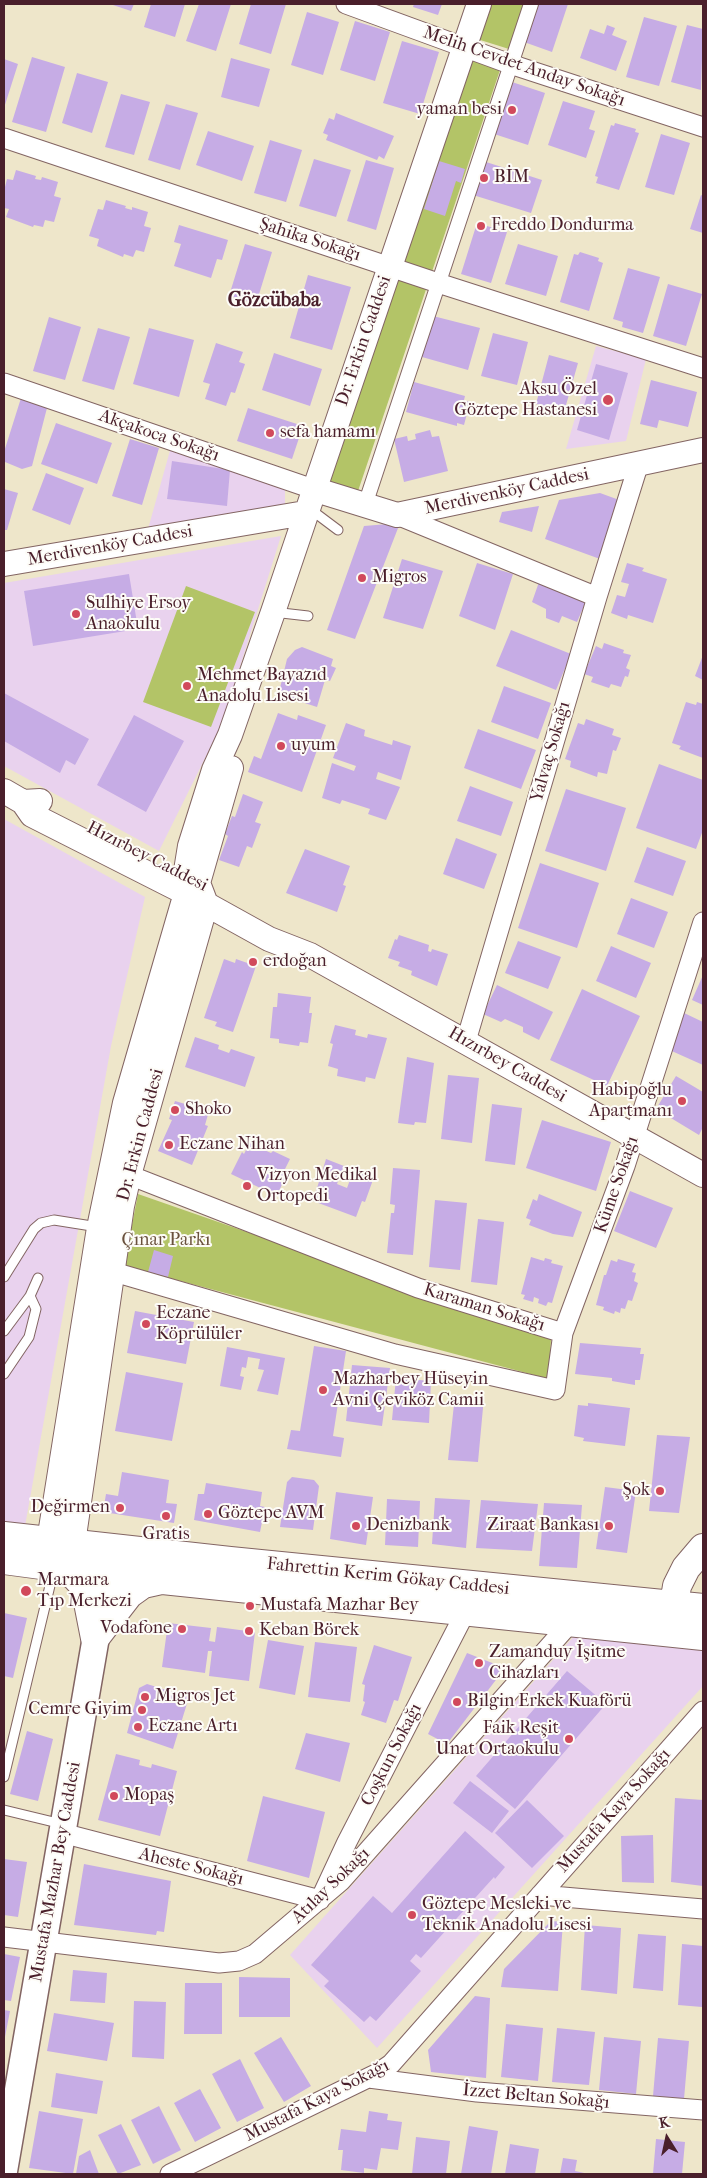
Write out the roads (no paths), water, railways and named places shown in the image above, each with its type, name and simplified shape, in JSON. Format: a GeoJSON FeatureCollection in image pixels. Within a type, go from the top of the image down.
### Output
{"type":"FeatureCollection","features":[{"type":"Feature","properties":{"kind":"main road","name":"Fahrettin Kerim Gökay Caddesi"},"geometry":{"type":"LineString","coordinates":[[4,1536],[107,1573],[703,1636]]}},
{"type":"Feature","properties":{"kind":"main road"},"geometry":{"type":"LineString","coordinates":[[633,1601],[703,1547]]}},
{"type":"Feature","properties":{"kind":"main road"},"geometry":{"type":"LineString","coordinates":[[703,1547],[680,1577],[674,1605],[703,1636]]}},
{"type":"Feature","properties":{"kind":"main road","name":"Fahrettin Kerim Gökay Caddesi"},"geometry":{"type":"LineString","coordinates":[[4,1560],[55,1554],[703,1608]]}},
{"type":"Feature","properties":{"kind":"main road"},"geometry":{"type":"LineString","coordinates":[[55,1554],[84,1584],[95,1638]]}},
{"type":"Feature","properties":{"kind":"main road","name":"Mustafa Mazhar Bey Caddesi"},"geometry":{"type":"LineString","coordinates":[[4,2172],[107,1573]]}},
{"type":"Feature","properties":{"kind":"main road"},"geometry":{"type":"LineString","coordinates":[[95,1638],[129,1594],[143,1584],[165,1580]]}},
{"type":"Feature","properties":{"kind":"street","name":"Melih Cevdet Anday Sokağı"},"geometry":{"type":"LineString","coordinates":[[346,4],[510,64],[703,128]]}},
{"type":"Feature","properties":{"kind":"street","name":"Dr. Erkin Caddesi"},"geometry":{"type":"LineString","coordinates":[[109,1229],[129,1175],[194,889],[190,846],[211,780],[230,735],[273,612],[479,4]]}},
{"type":"Feature","properties":{"kind":"street"},"geometry":{"type":"LineString","coordinates":[[365,505],[531,4]]}},
{"type":"Feature","properties":{"kind":"street","name":"Şahika Sokağı"},"geometry":{"type":"LineString","coordinates":[[4,138],[438,283],[703,368]]}},
{"type":"Feature","properties":{"kind":"street","name":"Akçakoca Sokağı"},"geometry":{"type":"LineString","coordinates":[[4,383],[307,509]]}},
{"type":"Feature","properties":{"kind":"street","name":"Merdivenköy Caddesi"},"geometry":{"type":"LineString","coordinates":[[4,564],[307,509],[365,505],[397,515],[703,450]]}},
{"type":"Feature","properties":{"kind":"street","name":"Yalvaç Sokağı"},"geometry":{"type":"LineString","coordinates":[[466,1041],[597,597],[639,464]]}},
{"type":"Feature","properties":{"kind":"street"},"geometry":{"type":"LineString","coordinates":[[4,576],[307,509]]}},
{"type":"Feature","properties":{"kind":"street"},"geometry":{"type":"LineString","coordinates":[[397,515],[597,597]]}},
{"type":"Feature","properties":{"kind":"street","name":"Hızırbey Caddesi"},"geometry":{"type":"LineString","coordinates":[[22,798],[194,889],[277,927],[310,955]]}},
{"type":"Feature","properties":{"kind":"street","name":"Dr. Erkin Caddesi"},"geometry":{"type":"LineString","coordinates":[[55,1554],[103,1269],[126,1103],[194,889]]}},
{"type":"Feature","properties":{"kind":"street","name":"Hızırbey Caddesi"},"geometry":{"type":"LineString","coordinates":[[194,889],[268,939],[310,955],[703,1175]]}},
{"type":"Feature","properties":{"kind":"street","name":"Küme Sokağı"},"geometry":{"type":"LineString","coordinates":[[563,1333],[634,1138],[703,922]]}},
{"type":"Feature","properties":{"kind":"street","name":"Karaman Sokağı"},"geometry":{"type":"LineString","coordinates":[[103,1269],[395,1354],[555,1390],[563,1333],[418,1288],[129,1175]]}},
{"type":"Feature","properties":{"kind":"street","name":"Coşkun Sokağı"},"geometry":{"type":"LineString","coordinates":[[320,1900],[347,1842],[466,1611]]}},
{"type":"Feature","properties":{"kind":"street","name":"Atılay Sokağı"},"geometry":{"type":"LineString","coordinates":[[4,1937],[210,1962],[234,1962],[260,1951],[341,1881],[572,1622]]}},
{"type":"Feature","properties":{"kind":"street","name":"Mustafa Kaya Sokağı"},"geometry":{"type":"LineString","coordinates":[[170,2174],[370,2078],[397,2059],[703,1711]]}},
{"type":"Feature","properties":{"kind":"street","name":"Aheste Sokağı"},"geometry":{"type":"LineString","coordinates":[[63,1829],[320,1900]]}},
{"type":"Feature","properties":{"kind":"street"},"geometry":{"type":"LineString","coordinates":[[540,1895],[703,1909]]}},
{"type":"Feature","properties":{"kind":"street","name":"İzzet Beltan Sokağı"},"geometry":{"type":"LineString","coordinates":[[370,2078],[477,2092],[703,2110]]}},
{"type":"Feature","properties":{"kind":"lane"},"geometry":{"type":"LineString","coordinates":[[307,509],[338,530]]}},
{"type":"Feature","properties":{"kind":"lane"},"geometry":{"type":"LineString","coordinates":[[273,612],[308,616]]}},
{"type":"Feature","properties":{"kind":"lane"},"geometry":{"type":"LineString","coordinates":[[4,1277],[34,1229],[42,1223],[54,1220],[109,1229]]}},
{"type":"Feature","properties":{"kind":"lane"},"geometry":{"type":"LineString","coordinates":[[4,1331],[30,1296],[38,1278]]}},
{"type":"Feature","properties":{"kind":"lane"},"geometry":{"type":"LineString","coordinates":[[4,1374],[29,1337],[36,1309],[30,1296]]}},
{"type":"Feature","properties":{"kind":"lane"},"geometry":{"type":"LineString","coordinates":[[4,1777],[55,1554]]}},
{"type":"Feature","properties":{"kind":"lane"},"geometry":{"type":"LineString","coordinates":[[4,1810],[63,1829]]}},
{"type":"Feature","properties":{"kind":"place","name":"yaman besi"},"geometry":{"type":"Point","coordinates":[512,110]}},
{"type":"Feature","properties":{"kind":"place","name":"BİM"},"geometry":{"type":"Point","coordinates":[484,178]}},
{"type":"Feature","properties":{"kind":"place","name":"Freddo Dondurma"},"geometry":{"type":"Point","coordinates":[481,226]}},
{"type":"Feature","properties":{"kind":"place","name":"Aksu Özel Göztepe Hastanesi"},"geometry":{"type":"Point","coordinates":[608,400]}},
{"type":"Feature","properties":{"kind":"place","name":"sefa hamamı"},"geometry":{"type":"Point","coordinates":[270,433]}},
{"type":"Feature","properties":{"kind":"place","name":"Migros"},"geometry":{"type":"Point","coordinates":[362,578]}},
{"type":"Feature","properties":{"kind":"place","name":"Sulhiye Ersoy Anaokulu"},"geometry":{"type":"Point","coordinates":[76,614]}},
{"type":"Feature","properties":{"kind":"place","name":"Mehmet Bayazıd Anadolu Lisesi"},"geometry":{"type":"Point","coordinates":[187,686]}},
{"type":"Feature","properties":{"kind":"place","name":"uyum"},"geometry":{"type":"Point","coordinates":[281,746]}},
{"type":"Feature","properties":{"kind":"place","name":"erdoğan"},"geometry":{"type":"Point","coordinates":[253,962]}},
{"type":"Feature","properties":{"kind":"place","name":"Habipoğlu Apartmanı"},"geometry":{"type":"Point","coordinates":[682,1101]}},
{"type":"Feature","properties":{"kind":"place","name":"Shoko"},"geometry":{"type":"Point","coordinates":[175,1110]}},
{"type":"Feature","properties":{"kind":"place","name":"Eczane Nihan"},"geometry":{"type":"Point","coordinates":[169,1145]}},
{"type":"Feature","properties":{"kind":"place","name":"Vizyon Medikal Ortopedi"},"geometry":{"type":"Point","coordinates":[247,1186]}},
{"type":"Feature","properties":{"kind":"place","name":"Eczane Köprülüler"},"geometry":{"type":"Point","coordinates":[146,1324]}},
{"type":"Feature","properties":{"kind":"place","name":"Mazharbey Hüseyin Avni Çeviköz Camii"},"geometry":{"type":"Point","coordinates":[323,1390]}},
{"type":"Feature","properties":{"kind":"place","name":"Şok"},"geometry":{"type":"Point","coordinates":[660,1491]}},
{"type":"Feature","properties":{"kind":"place","name":"Değirmen"},"geometry":{"type":"Point","coordinates":[120,1508]}},
{"type":"Feature","properties":{"kind":"place","name":"Göztepe AVM"},"geometry":{"type":"Point","coordinates":[208,1514]}},
{"type":"Feature","properties":{"kind":"place","name":"Gratis"},"geometry":{"type":"Point","coordinates":[166,1516]}},
{"type":"Feature","properties":{"kind":"place","name":"Denizbank"},"geometry":{"type":"Point","coordinates":[356,1526]}},
{"type":"Feature","properties":{"kind":"place","name":"Ziraat Bankası"},"geometry":{"type":"Point","coordinates":[609,1526]}},
{"type":"Feature","properties":{"kind":"place","name":"Marmara Tıp Merkezi"},"geometry":{"type":"Point","coordinates":[26,1591]}},
{"type":"Feature","properties":{"kind":"place","name":"Mustafa Mazhar Bey"},"geometry":{"type":"Point","coordinates":[250,1606]}},
{"type":"Feature","properties":{"kind":"place","name":"Vodafone"},"geometry":{"type":"Point","coordinates":[182,1629]}},
{"type":"Feature","properties":{"kind":"place","name":"Keban Börek"},"geometry":{"type":"Point","coordinates":[249,1631]}},
{"type":"Feature","properties":{"kind":"place","name":"Zamanduy İşitme Cihazları"},"geometry":{"type":"Point","coordinates":[479,1663]}},
{"type":"Feature","properties":{"kind":"place","name":"Migros Jet"},"geometry":{"type":"Point","coordinates":[145,1697]}},
{"type":"Feature","properties":{"kind":"place","name":"Bilgin Erkek Kuaförü"},"geometry":{"type":"Point","coordinates":[457,1702]}},
{"type":"Feature","properties":{"kind":"place","name":"Cemre Giyim"},"geometry":{"type":"Point","coordinates":[142,1710]}},
{"type":"Feature","properties":{"kind":"place","name":"Eczane Artı"},"geometry":{"type":"Point","coordinates":[138,1727]}},
{"type":"Feature","properties":{"kind":"place","name":"Faik Reşit Unat Ortaokulu"},"geometry":{"type":"Point","coordinates":[569,1739]}},
{"type":"Feature","properties":{"kind":"place","name":"Mopaş"},"geometry":{"type":"Point","coordinates":[114,1796]}},
{"type":"Feature","properties":{"kind":"place","name":"Göztepe Mesleki ve Teknik Anadolu Lisesi"},"geometry":{"type":"Point","coordinates":[412,1915]}},
{"type":"Feature","properties":{"kind":"district","name":"Gözcübaba"},"geometry":{"type":"Point","coordinates":[274,301]}},
{"type":"Feature","properties":{"kind":"park label","name":"Çınar Parkı"},"geometry":{"type":"Point","coordinates":[166,1241]}}]}
